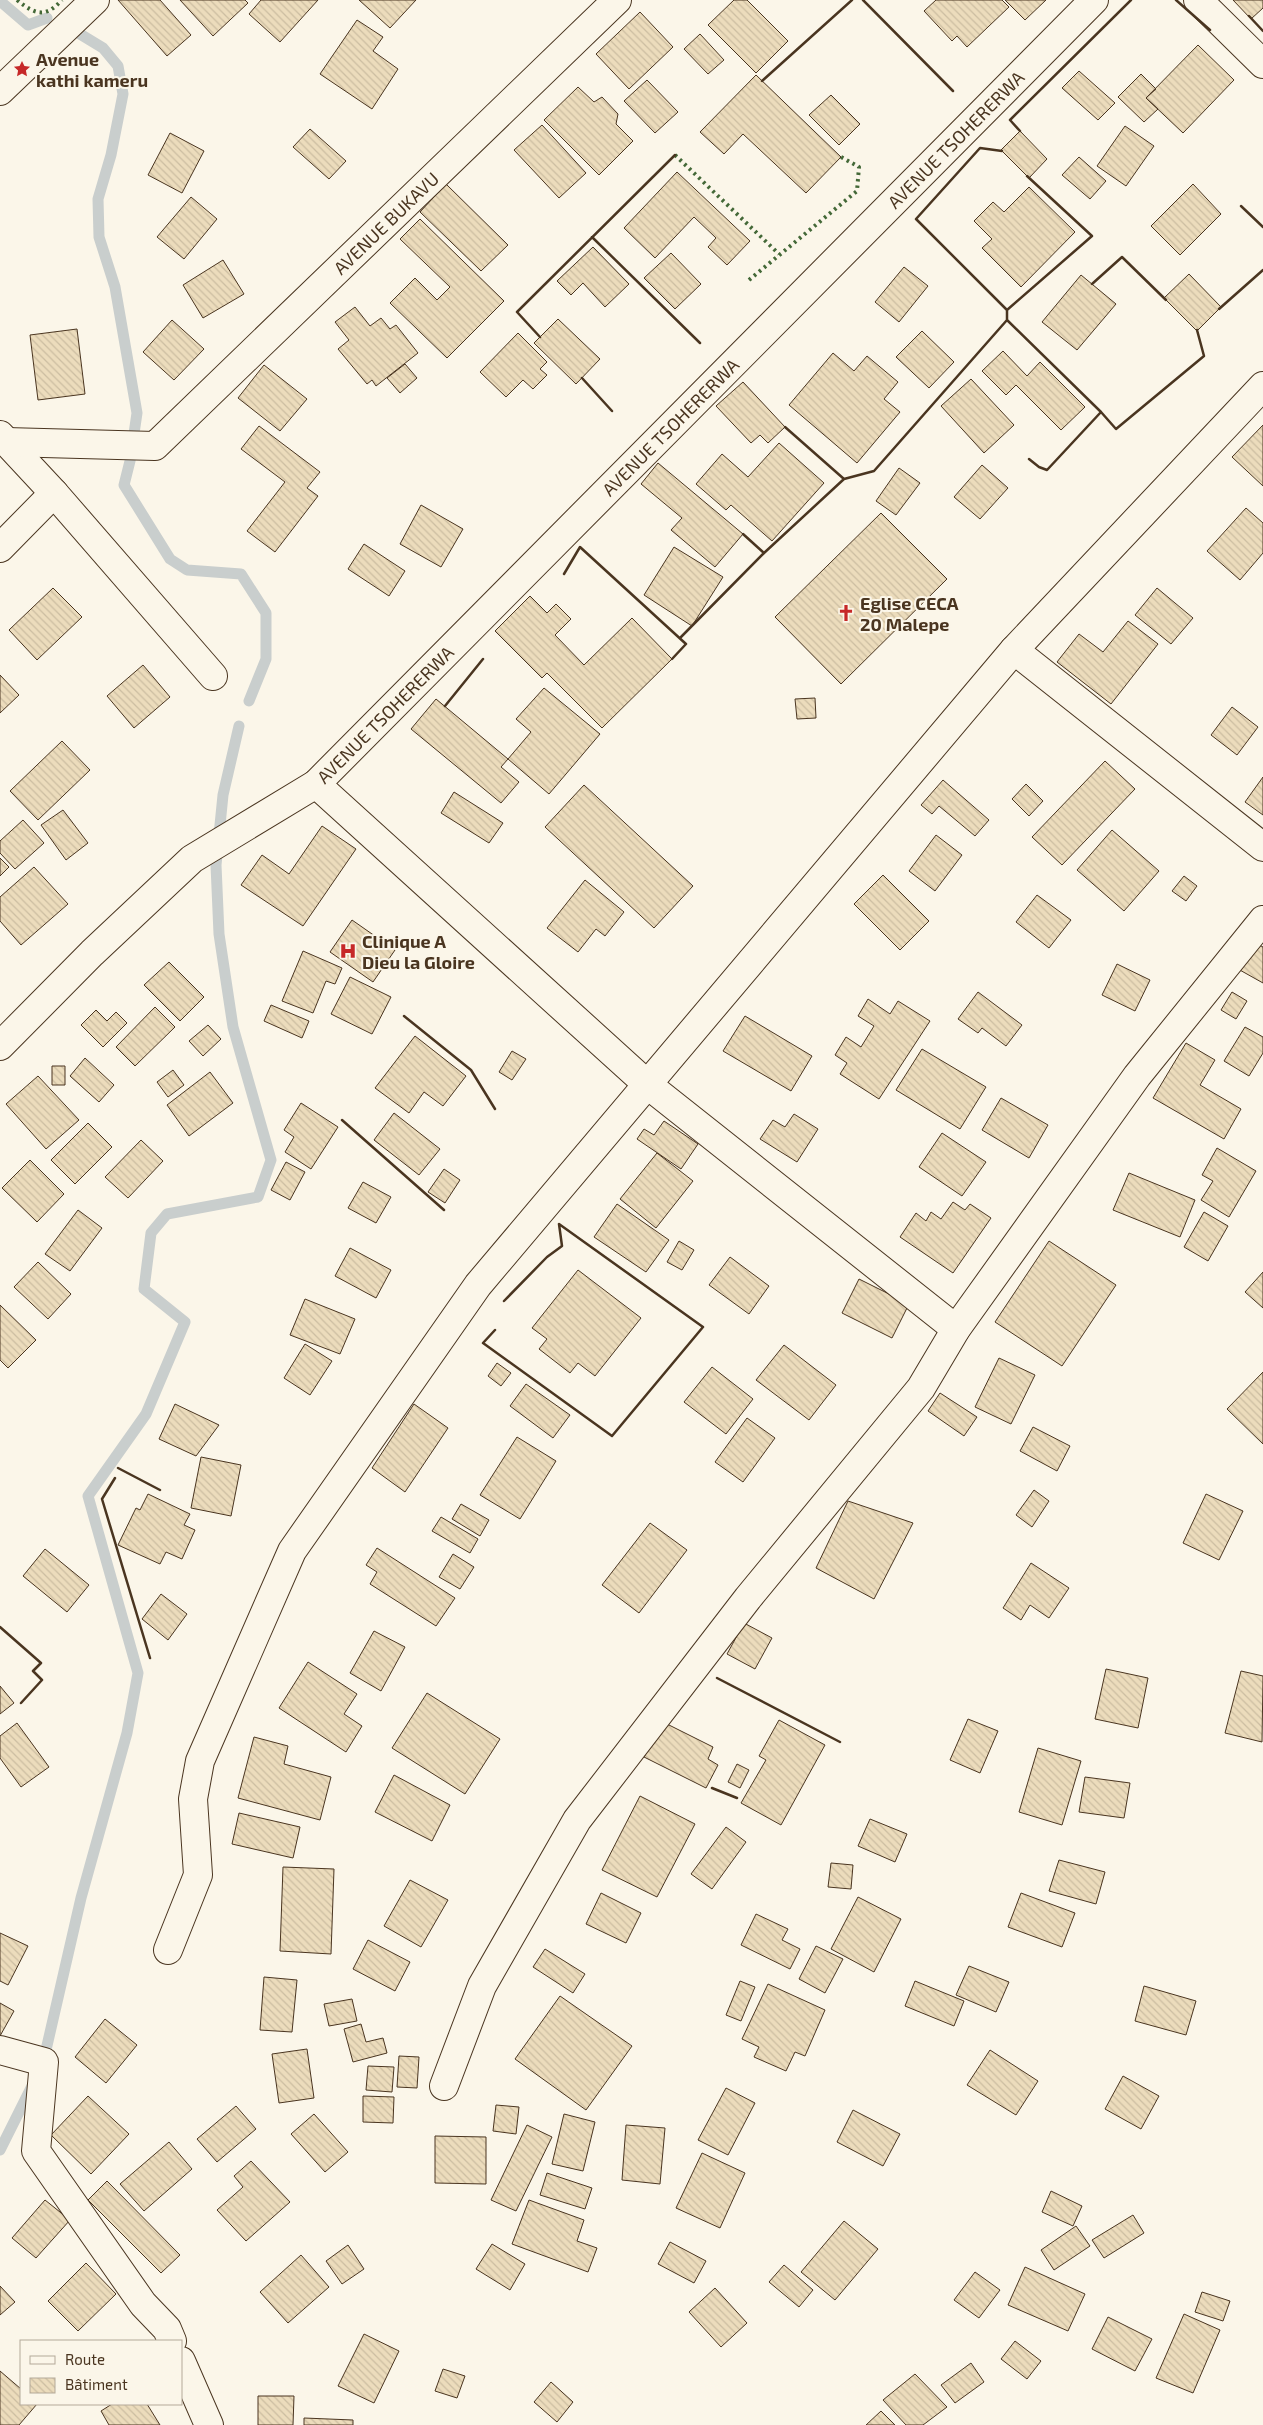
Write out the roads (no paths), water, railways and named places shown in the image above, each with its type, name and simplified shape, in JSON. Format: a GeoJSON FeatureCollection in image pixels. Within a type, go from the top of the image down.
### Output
{"type":"FeatureCollection","features":[{"type":"Feature","properties":{"kind":"street"},"geometry":{"type":"LineString","coordinates":[[0,91],[94,0]]}},
{"type":"Feature","properties":{"kind":"street","name":"AVENUE BUKAVU"},"geometry":{"type":"LineString","coordinates":[[3,438],[124,447],[156,446],[617,0]]}},
{"type":"Feature","properties":{"kind":"street","name":"AVENUE TSOHERERWA"},"geometry":{"type":"LineString","coordinates":[[0,1046],[92,953],[201,852],[316,784],[1094,0]]}},
{"type":"Feature","properties":{"kind":"street"},"geometry":{"type":"LineString","coordinates":[[1198,0],[1263,64]]}},
{"type":"Feature","properties":{"kind":"street"},"geometry":{"type":"LineString","coordinates":[[168,1950],[198,1875],[193,1799],[200,1761],[292,1551],[478,1285],[1014,650],[1263,386]]}},
{"type":"Feature","properties":{"kind":"street"},"geometry":{"type":"LineString","coordinates":[[3,438],[54,493],[213,676]]}},
{"type":"Feature","properties":{"kind":"street"},"geometry":{"type":"LineString","coordinates":[[0,548],[54,493]]}},
{"type":"Feature","properties":{"kind":"street"},"geometry":{"type":"LineString","coordinates":[[1014,650],[1263,847]]}},
{"type":"Feature","properties":{"kind":"street"},"geometry":{"type":"LineString","coordinates":[[316,784],[648,1085],[956,1329]]}},
{"type":"Feature","properties":{"kind":"street"},"geometry":{"type":"LineString","coordinates":[[444,2086],[482,1986],[577,1820],[748,1598],[920,1388],[956,1329],[1137,1076],[1263,920]]}},
{"type":"Feature","properties":{"kind":"street"},"geometry":{"type":"LineString","coordinates":[[0,2050],[44,2062],[36,2151],[143,2304],[167,2329],[172,2340]]}},
{"type":"Feature","properties":{"kind":"street"},"geometry":{"type":"LineString","coordinates":[[182,2363],[209,2425]]}},
{"type":"Feature","properties":{"kind":"waterway"},"geometry":{"type":"LineString","coordinates":[[0,1],[28,25],[47,18]]}},
{"type":"Feature","properties":{"kind":"waterway"},"geometry":{"type":"LineString","coordinates":[[75,31],[103,48],[118,66],[123,94],[111,155],[98,199],[99,237],[115,287],[137,413],[130,461],[124,485],[170,559],[187,570],[241,574],[266,613],[266,659],[249,701]]}},
{"type":"Feature","properties":{"kind":"waterway"},"geometry":{"type":"LineString","coordinates":[[43,2063],[81,1898],[127,1733],[138,1673],[88,1496],[146,1414],[185,1322],[144,1289],[151,1233],[167,1214],[258,1197],[271,1160],[233,1027],[219,934],[216,865],[223,795],[239,726]]}},
{"type":"Feature","properties":{"kind":"waterway"},"geometry":{"type":"LineString","coordinates":[[0,2150],[34,2082]]}},
{"type":"Feature","properties":{"kind":"place","name":"Avenue kathi kameru"},"geometry":{"type":"Point","coordinates":[22,69]}},
{"type":"Feature","properties":{"kind":"place","name":"Eglise CECA 20 Malepe"},"geometry":{"type":"Point","coordinates":[846,613]}},
{"type":"Feature","properties":{"kind":"place","name":"Clinique A Dieu la Gloire"},"geometry":{"type":"Point","coordinates":[348,951]}}]}
